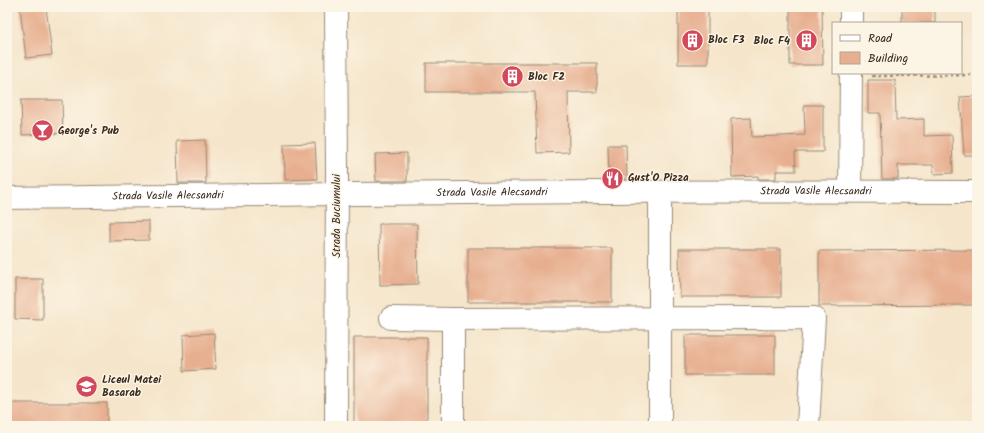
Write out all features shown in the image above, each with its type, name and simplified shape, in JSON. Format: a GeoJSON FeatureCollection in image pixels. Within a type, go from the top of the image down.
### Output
{"type":"FeatureCollection","features":[{"type":"Feature","properties":{"kind":"street","name":"Strada Buciumului"},"geometry":{"type":"LineString","coordinates":[[336,7],[336,426]]}},
{"type":"Feature","properties":{"kind":"street"},"geometry":{"type":"LineString","coordinates":[[851,7],[851,22]]}},
{"type":"Feature","properties":{"kind":"street"},"geometry":{"type":"LineString","coordinates":[[850,191],[851,74]]}},
{"type":"Feature","properties":{"kind":"street","name":"Strada Vasile Alecsandri"},"geometry":{"type":"LineString","coordinates":[[7,198],[660,192],[977,192]]}},
{"type":"Feature","properties":{"kind":"street"},"geometry":{"type":"LineString","coordinates":[[660,192],[660,426]]}},
{"type":"Feature","properties":{"kind":"street"},"geometry":{"type":"LineString","coordinates":[[391,318],[814,318],[808,426]]}},
{"type":"Feature","properties":{"kind":"street"},"geometry":{"type":"LineString","coordinates":[[453,319],[453,426]]}},
{"type":"Feature","properties":{"kind":"path"},"geometry":{"type":"LineString","coordinates":[[851,74],[977,75]]}},
{"type":"Feature","properties":{"kind":"building"},"geometry":{"type":"Polygon","coordinates":[[[20,7],[46,7],[52,55],[26,58],[20,7]]]}},
{"type":"Feature","properties":{"kind":"building","name":"Bloc F3"},"geometry":{"type":"Polygon","coordinates":[[[678,7],[708,7],[708,64],[678,64],[678,7]]]}},
{"type":"Feature","properties":{"kind":"building","name":"Bloc F4"},"geometry":{"type":"Polygon","coordinates":[[[790,7],[822,7],[823,65],[790,65],[790,7]]]}},
{"type":"Feature","properties":{"kind":"building"},"geometry":{"type":"Polygon","coordinates":[[[902,7],[935,7],[935,22],[902,22],[902,7]]]}},
{"type":"Feature","properties":{"kind":"building","name":"Bloc F2"},"geometry":{"type":"Polygon","coordinates":[[[426,63],[597,63],[597,92],[568,92],[569,152],[537,153],[535,92],[426,92],[426,63]]]}},
{"type":"Feature","properties":{"kind":"building"},"geometry":{"type":"Polygon","coordinates":[[[868,80],[895,80],[896,120],[924,119],[924,136],[952,135],[953,173],[934,174],[933,165],[898,165],[898,179],[882,179],[880,113],[868,113],[868,80]]]}},
{"type":"Feature","properties":{"kind":"building"},"geometry":{"type":"Polygon","coordinates":[[[977,96],[977,155],[964,155],[960,97],[977,96]]]}},
{"type":"Feature","properties":{"kind":"building"},"geometry":{"type":"Polygon","coordinates":[[[21,100],[62,100],[63,133],[22,135],[21,100]]]}},
{"type":"Feature","properties":{"kind":"building"},"geometry":{"type":"Polygon","coordinates":[[[804,105],[823,105],[823,152],[795,152],[796,171],[776,171],[776,179],[758,179],[758,176],[732,177],[731,119],[751,118],[752,137],[805,135],[804,105]]]}},
{"type":"Feature","properties":{"kind":"building"},"geometry":{"type":"Polygon","coordinates":[[[205,140],[206,183],[178,183],[177,141],[205,140]]]}},
{"type":"Feature","properties":{"kind":"building"},"geometry":{"type":"Polygon","coordinates":[[[315,143],[317,179],[285,180],[284,144],[315,143]]]}},
{"type":"Feature","properties":{"kind":"building"},"geometry":{"type":"Polygon","coordinates":[[[608,145],[626,145],[627,179],[609,179],[608,145]]]}},
{"type":"Feature","properties":{"kind":"building"},"geometry":{"type":"Polygon","coordinates":[[[407,153],[407,181],[376,181],[375,154],[407,153]]]}},
{"type":"Feature","properties":{"kind":"building"},"geometry":{"type":"Polygon","coordinates":[[[149,221],[149,240],[109,241],[109,222],[149,221]]]}},
{"type":"Feature","properties":{"kind":"building"},"geometry":{"type":"Polygon","coordinates":[[[379,224],[417,224],[418,284],[380,285],[379,224]]]}},
{"type":"Feature","properties":{"kind":"building"},"geometry":{"type":"Polygon","coordinates":[[[468,248],[612,248],[612,302],[468,302],[468,248]]]}},
{"type":"Feature","properties":{"kind":"building"},"geometry":{"type":"Polygon","coordinates":[[[679,249],[781,249],[781,297],[680,297],[679,249]]]}},
{"type":"Feature","properties":{"kind":"building"},"geometry":{"type":"Polygon","coordinates":[[[977,250],[977,305],[819,306],[819,251],[977,250]]]}},
{"type":"Feature","properties":{"kind":"building"},"geometry":{"type":"Polygon","coordinates":[[[15,279],[43,279],[43,320],[15,319],[15,279]]]}},
{"type":"Feature","properties":{"kind":"building"},"geometry":{"type":"Polygon","coordinates":[[[214,333],[216,369],[184,371],[183,335],[214,333]]]}},
{"type":"Feature","properties":{"kind":"building"},"geometry":{"type":"Polygon","coordinates":[[[685,335],[775,335],[775,375],[685,375],[685,335]]]}},
{"type":"Feature","properties":{"kind":"building"},"geometry":{"type":"Polygon","coordinates":[[[354,337],[427,337],[427,426],[354,426],[354,337]]]}},
{"type":"Feature","properties":{"kind":"building"},"geometry":{"type":"Polygon","coordinates":[[[7,403],[107,403],[107,426],[7,426],[7,403]]]}},
{"type":"Feature","properties":{"kind":"place","name":"Bloc F3"},"geometry":{"type":"Point","coordinates":[693,40]}},
{"type":"Feature","properties":{"kind":"place","name":"Bloc F4"},"geometry":{"type":"Point","coordinates":[806,41]}},
{"type":"Feature","properties":{"kind":"place","name":"Bloc F2"},"geometry":{"type":"Point","coordinates":[512,77]}},
{"type":"Feature","properties":{"kind":"place","name":"George's Pub"},"geometry":{"type":"Point","coordinates":[43,131]}},
{"type":"Feature","properties":{"kind":"place","name":"Gust'O Pizza"},"geometry":{"type":"Point","coordinates":[613,178]}},
{"type":"Feature","properties":{"kind":"place","name":"Liceul Matei Basarab"},"geometry":{"type":"Point","coordinates":[87,386]}}]}
